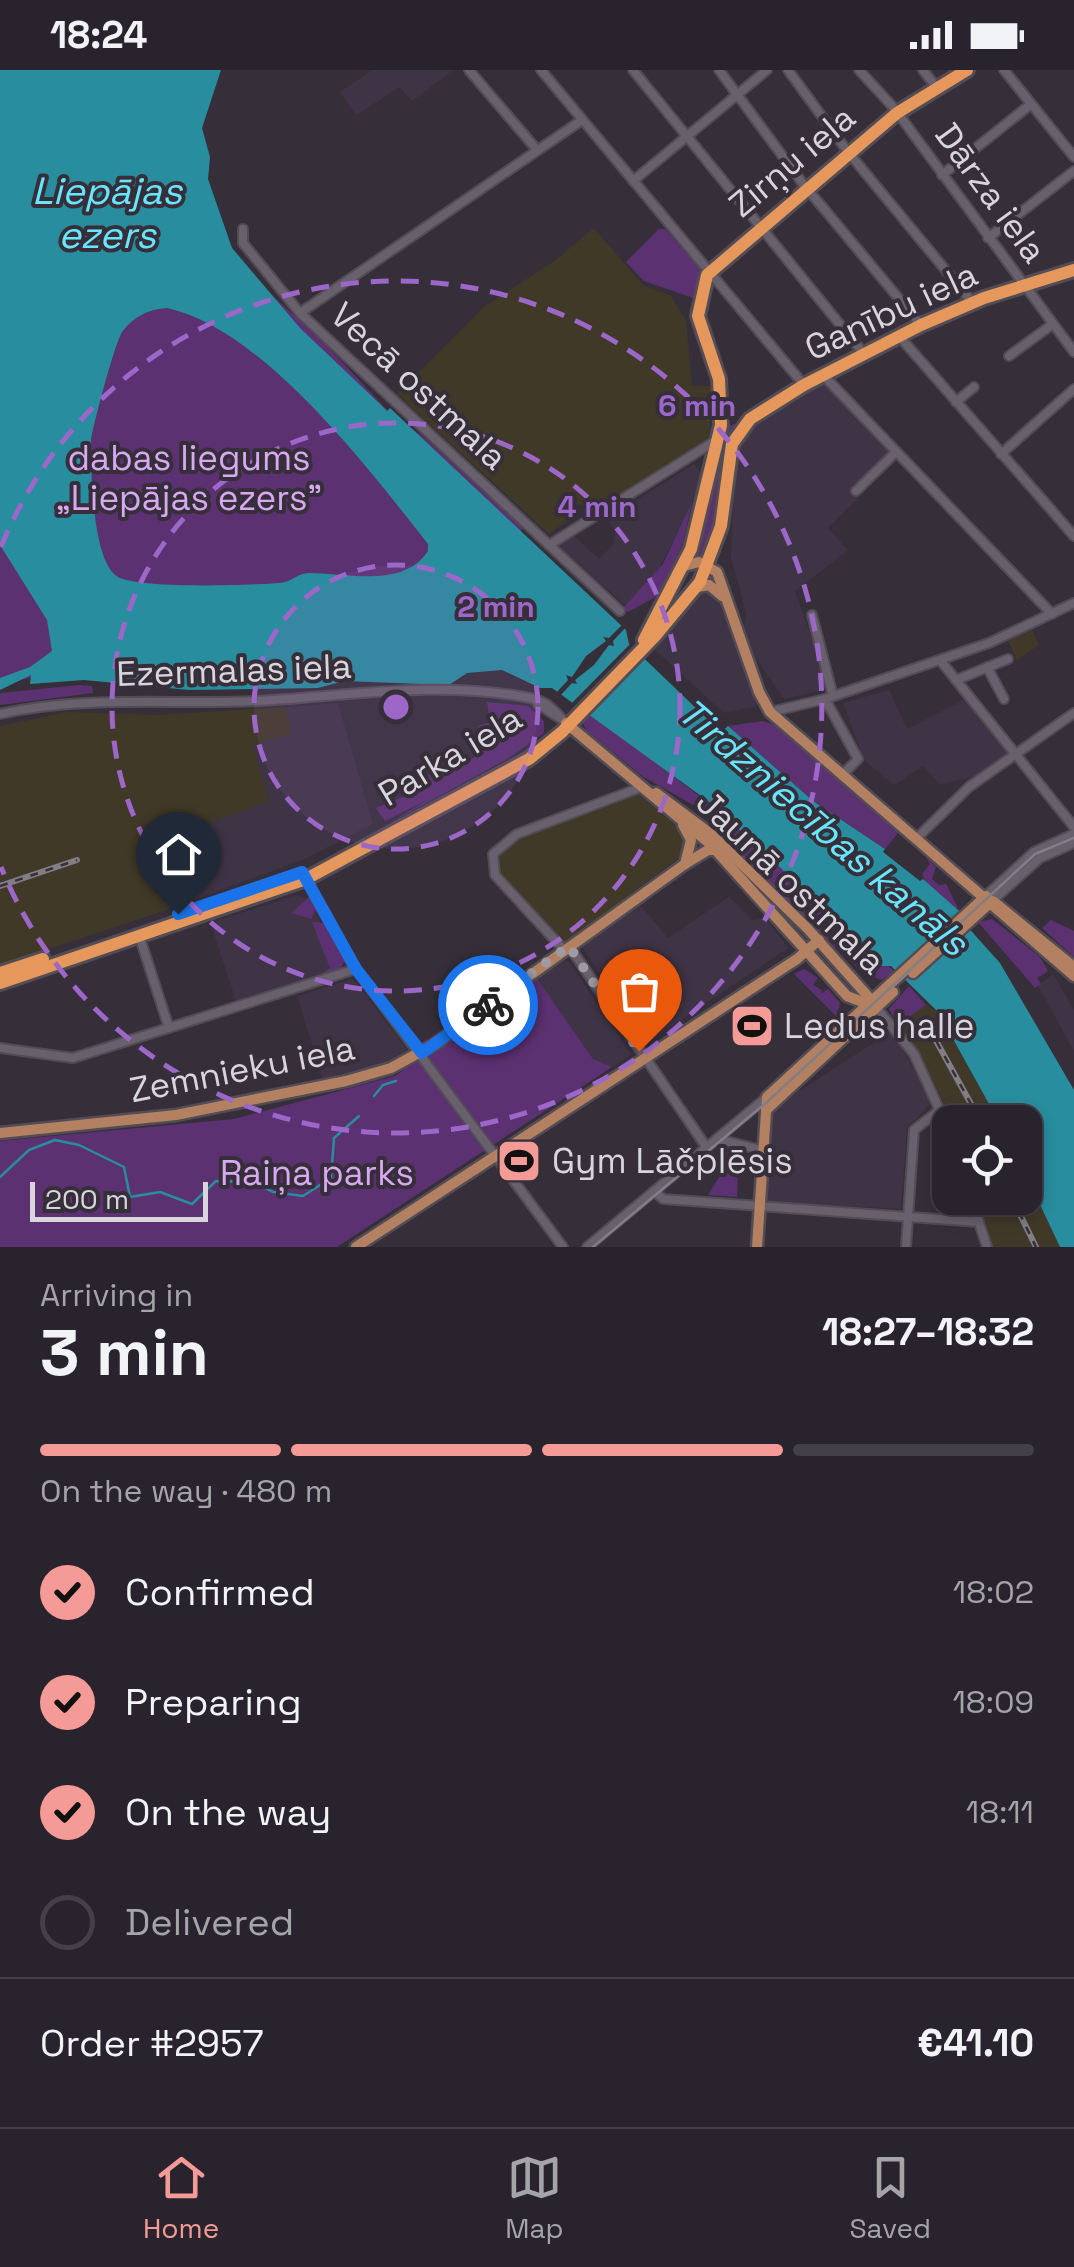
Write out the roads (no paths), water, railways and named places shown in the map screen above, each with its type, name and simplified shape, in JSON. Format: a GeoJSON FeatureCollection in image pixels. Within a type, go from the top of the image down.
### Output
{"type":"FeatureCollection","features":[{"type":"Feature","properties":{"kind":"highway","name":"Zirņu iela"},"geometry":{"type":"LineString","coordinates":[[710,271],[897,113],[966,70]]}},
{"type":"Feature","properties":{"kind":"highway","name":"Ganību iela"},"geometry":{"type":"LineString","coordinates":[[705,566],[721,526],[729,452],[743,426],[804,385],[920,325],[972,302],[1074,270]]}},
{"type":"Feature","properties":{"kind":"highway"},"geometry":{"type":"LineString","coordinates":[[643,644],[692,549],[713,468],[722,396],[698,316],[699,299],[710,271]]}},
{"type":"Feature","properties":{"kind":"highway"},"geometry":{"type":"LineString","coordinates":[[564,721],[697,586],[705,566]]}},
{"type":"Feature","properties":{"kind":"highway","name":"Parka iela"},"geometry":{"type":"LineString","coordinates":[[0,983],[304,876],[508,762],[564,721]]}},
{"type":"Feature","properties":{"kind":"highway","name":"Parka iela"},"geometry":{"type":"LineString","coordinates":[[0,974],[304,876]]}},
{"type":"Feature","properties":{"kind":"main road"},"geometry":{"type":"LineString","coordinates":[[692,549],[732,616],[770,712],[918,836],[1074,976]]}},
{"type":"Feature","properties":{"kind":"main road"},"geometry":{"type":"LineString","coordinates":[[684,566],[705,566],[723,583],[732,616]]}},
{"type":"Feature","properties":{"kind":"main road"},"geometry":{"type":"LineString","coordinates":[[697,586],[709,585],[722,596]]}},
{"type":"Feature","properties":{"kind":"main road","name":"Jaunā ostmala"},"geometry":{"type":"LineString","coordinates":[[564,721],[721,850],[846,996],[871,1004]]}},
{"type":"Feature","properties":{"kind":"main road","name":"Jaunā ostmala"},"geometry":{"type":"LineString","coordinates":[[642,787],[682,810],[818,940],[855,978],[871,1004]]}},
{"type":"Feature","properties":{"kind":"main road"},"geometry":{"type":"LineString","coordinates":[[672,813],[690,836],[685,864]]}},
{"type":"Feature","properties":{"kind":"main road","name":"Zemnieku iela"},"geometry":{"type":"LineString","coordinates":[[0,1133],[176,1115],[391,1068],[422,1053],[685,864],[721,850]]}},
{"type":"Feature","properties":{"kind":"main road"},"geometry":{"type":"LineString","coordinates":[[758,1247],[767,1097],[840,1027],[899,982],[989,899]]}},
{"type":"Feature","properties":{"kind":"main road"},"geometry":{"type":"LineString","coordinates":[[989,899],[1006,907],[1074,967]]}},
{"type":"Feature","properties":{"kind":"main road"},"geometry":{"type":"LineString","coordinates":[[969,917],[984,914],[1012,922]]}},
{"type":"Feature","properties":{"kind":"main road"},"geometry":{"type":"LineString","coordinates":[[356,1247],[807,952],[818,940]]}},
{"type":"Feature","properties":{"kind":"main road"},"geometry":{"type":"LineString","coordinates":[[855,978],[878,989],[899,982]]}},
{"type":"Feature","properties":{"kind":"main road"},"geometry":{"type":"LineString","coordinates":[[840,1027],[850,1009],[846,996]]}},
{"type":"Feature","properties":{"kind":"main road"},"geometry":{"type":"LineString","coordinates":[[766,1110],[871,1004]]}},
{"type":"Feature","properties":{"kind":"street"},"geometry":{"type":"LineString","coordinates":[[469,70],[537,150]]}},
{"type":"Feature","properties":{"kind":"street"},"geometry":{"type":"LineString","coordinates":[[541,70],[804,385]]}},
{"type":"Feature","properties":{"kind":"street"},"geometry":{"type":"LineString","coordinates":[[632,70],[864,354]]}},
{"type":"Feature","properties":{"kind":"street"},"geometry":{"type":"LineString","coordinates":[[719,70],[806,188],[920,325]]}},
{"type":"Feature","properties":{"kind":"street"},"geometry":{"type":"LineString","coordinates":[[633,180],[766,70]]}},
{"type":"Feature","properties":{"kind":"street"},"geometry":{"type":"LineString","coordinates":[[788,70],[848,152],[972,302]]}},
{"type":"Feature","properties":{"kind":"street","name":"Dārza iela"},"geometry":{"type":"LineString","coordinates":[[860,70],[897,113],[1074,352]]}},
{"type":"Feature","properties":{"kind":"street"},"geometry":{"type":"LineString","coordinates":[[924,70],[937,88]]}},
{"type":"Feature","properties":{"kind":"street"},"geometry":{"type":"LineString","coordinates":[[1004,70],[1074,158]]}},
{"type":"Feature","properties":{"kind":"street"},"geometry":{"type":"LineString","coordinates":[[942,175],[1031,104]]}},
{"type":"Feature","properties":{"kind":"street"},"geometry":{"type":"LineString","coordinates":[[300,313],[582,120]]}},
{"type":"Feature","properties":{"kind":"street"},"geometry":{"type":"LineString","coordinates":[[988,238],[1074,170]]}},
{"type":"Feature","properties":{"kind":"street","name":"Vecā ostmala"},"geometry":{"type":"LineString","coordinates":[[243,229],[243,244],[300,313],[620,612]]}},
{"type":"Feature","properties":{"kind":"street"},"geometry":{"type":"LineString","coordinates":[[1009,356],[1052,324]]}},
{"type":"Feature","properties":{"kind":"street"},"geometry":{"type":"LineString","coordinates":[[899,336],[1074,536]]}},
{"type":"Feature","properties":{"kind":"street"},"geometry":{"type":"LineString","coordinates":[[823,375],[1052,614]]}},
{"type":"Feature","properties":{"kind":"street"},"geometry":{"type":"LineString","coordinates":[[956,402],[974,387]]}},
{"type":"Feature","properties":{"kind":"street"},"geometry":{"type":"LineString","coordinates":[[1001,454],[1074,390]]}},
{"type":"Feature","properties":{"kind":"street"},"geometry":{"type":"LineString","coordinates":[[549,545],[718,438]]}},
{"type":"Feature","properties":{"kind":"street"},"geometry":{"type":"LineString","coordinates":[[856,491],[896,452]]}},
{"type":"Feature","properties":{"kind":"street"},"geometry":{"type":"LineString","coordinates":[[694,456],[707,460],[713,468]]}},
{"type":"Feature","properties":{"kind":"street"},"geometry":{"type":"LineString","coordinates":[[770,712],[829,698],[940,660],[1074,603]]}},
{"type":"Feature","properties":{"kind":"street"},"geometry":{"type":"LineString","coordinates":[[812,615],[829,698],[858,758],[844,774]]}},
{"type":"Feature","properties":{"kind":"street"},"geometry":{"type":"LineString","coordinates":[[956,680],[1008,659]]}},
{"type":"Feature","properties":{"kind":"street"},"geometry":{"type":"LineString","coordinates":[[940,660],[1018,753],[1074,831],[1034,852],[989,899]]}},
{"type":"Feature","properties":{"kind":"street"},"geometry":{"type":"LineString","coordinates":[[987,667],[1004,700]]}},
{"type":"Feature","properties":{"kind":"street","name":"Ezermalas iela"},"geometry":{"type":"LineString","coordinates":[[0,714],[82,701],[254,701],[424,692],[530,698],[552,706],[564,721]]}},
{"type":"Feature","properties":{"kind":"street"},"geometry":{"type":"LineString","coordinates":[[918,836],[969,788],[1074,714]]}},
{"type":"Feature","properties":{"kind":"street"},"geometry":{"type":"LineString","coordinates":[[642,787],[517,834],[493,854],[495,875],[566,948],[707,1148]]}},
{"type":"Feature","properties":{"kind":"street"},"geometry":{"type":"LineString","coordinates":[[989,899],[1040,858],[1074,844]]}},
{"type":"Feature","properties":{"kind":"street"},"geometry":{"type":"LineString","coordinates":[[304,876],[356,969],[563,1247]]}},
{"type":"Feature","properties":{"kind":"street"},"geometry":{"type":"LineString","coordinates":[[139,936],[169,1028]]}},
{"type":"Feature","properties":{"kind":"street"},"geometry":{"type":"LineString","coordinates":[[0,1048],[73,1058],[356,969]]}},
{"type":"Feature","properties":{"kind":"street"},"geometry":{"type":"LineString","coordinates":[[871,1004],[914,1054],[939,1105]]}},
{"type":"Feature","properties":{"kind":"street"},"geometry":{"type":"LineString","coordinates":[[587,1247],[767,1097]]}},
{"type":"Feature","properties":{"kind":"street"},"geometry":{"type":"LineString","coordinates":[[906,1247],[914,1130],[932,1116]]}},
{"type":"Feature","properties":{"kind":"street"},"geometry":{"type":"LineString","coordinates":[[718,1139],[764,1150]]}},
{"type":"Feature","properties":{"kind":"street"},"geometry":{"type":"LineString","coordinates":[[655,1192],[664,1199],[978,1222]]}},
{"type":"Feature","properties":{"kind":"street"},"geometry":{"type":"LineString","coordinates":[[976,1215],[987,1247]]}},
{"type":"Feature","properties":{"kind":"water","name":"Liepājas ezers"},"geometry":{"type":"Polygon","coordinates":[[[0,70],[221,70],[202,128],[210,157],[208,179],[232,248],[300,328],[626,630],[629,644],[721,732],[728,726],[813,801],[885,849],[883,852],[920,881],[923,879],[959,911],[956,914],[1000,963],[1074,1090],[1074,1247],[1060,1247],[1042,1209],[1042,1105],[990,1105],[938,1012],[891,966],[880,966],[867,954],[870,950],[708,801],[552,688],[540,688],[502,670],[467,673],[449,685],[344,681],[318,688],[189,690],[84,680],[30,684],[31,675],[0,690],[0,678],[30,667],[52,651],[47,620],[0,545],[0,70]],[[167,308],[142,315],[122,332],[91,442],[95,516],[111,570],[120,578],[134,581],[222,585],[280,583],[308,573],[389,575],[417,563],[428,551],[428,544],[375,478],[311,405],[240,343],[203,321],[167,308]]]}},
{"type":"Feature","properties":{"kind":"waterway"},"geometry":{"type":"LineString","coordinates":[[374,1096],[383,1085],[396,1081]]}},
{"type":"Feature","properties":{"kind":"waterway"},"geometry":{"type":"LineString","coordinates":[[0,1177],[29,1150],[55,1140],[79,1145],[124,1167],[130,1197],[160,1192],[192,1204],[216,1181],[253,1182],[273,1192],[303,1196],[331,1178],[334,1138],[359,1116]]}},
{"type":"Feature","properties":{"kind":"tram line"},"geometry":{"type":"LineString","coordinates":[[593,1247],[767,1102],[1035,854],[1074,838]]}},
{"type":"Feature","properties":{"kind":"railway"},"geometry":{"type":"LineString","coordinates":[[0,886],[77,860]]}},
{"type":"Feature","properties":{"kind":"railway"},"geometry":{"type":"LineString","coordinates":[[929,1028],[972,1105]]}},
{"type":"Feature","properties":{"kind":"railway"},"geometry":{"type":"LineString","coordinates":[[1020,1215],[1036,1247]]}},
{"type":"Feature","properties":{"kind":"place","name":"Ledus halle"},"geometry":{"type":"Point","coordinates":[752,1026]}},
{"type":"Feature","properties":{"kind":"place","name":"Gym Lāčplēsis"},"geometry":{"type":"Point","coordinates":[519,1161]}},
{"type":"Feature","properties":{"kind":"park label","name":"dabas liegums „Liepājas ezers”"},"geometry":{"type":"Point","coordinates":[189,478]}},
{"type":"Feature","properties":{"kind":"park label","name":"Raiņa parks"},"geometry":{"type":"Point","coordinates":[317,1173]}},
{"type":"Feature","properties":{"kind":"water label","name":"Tirdzniecības kanāls"},"geometry":{"type":"Point","coordinates":[823,827]}}]}
